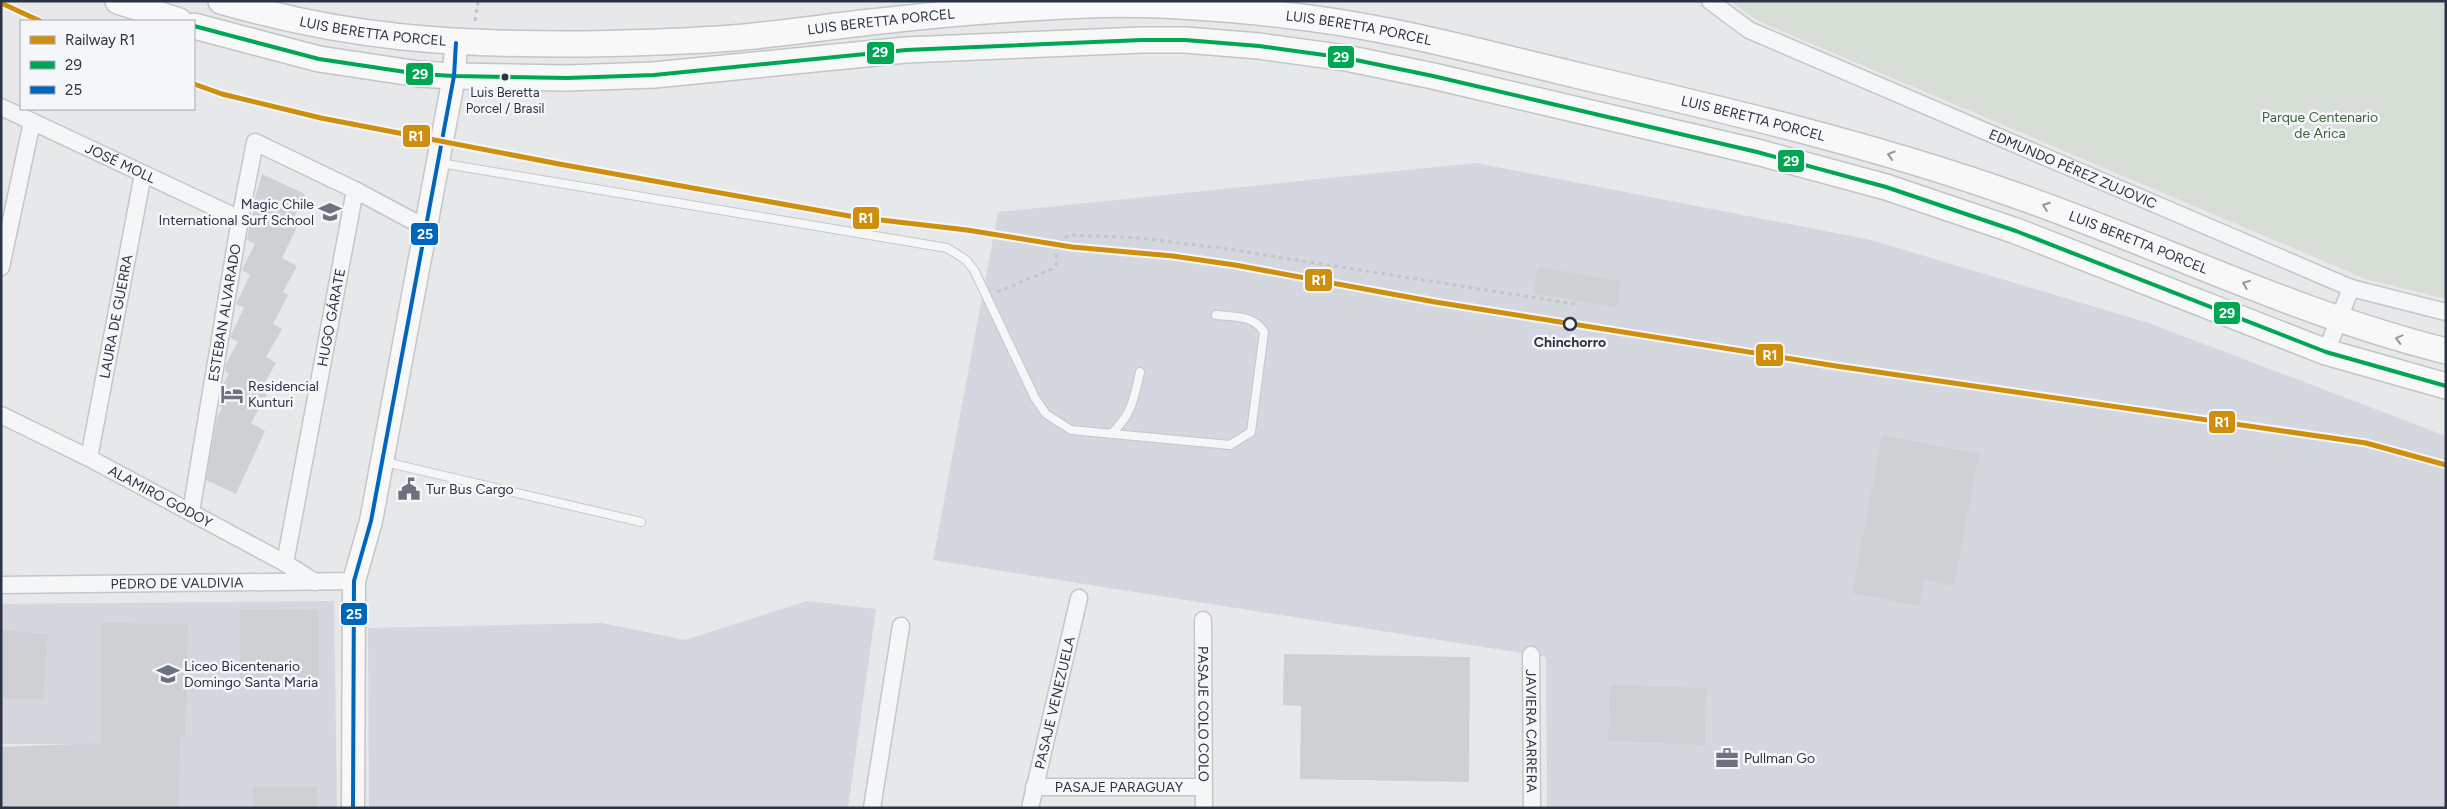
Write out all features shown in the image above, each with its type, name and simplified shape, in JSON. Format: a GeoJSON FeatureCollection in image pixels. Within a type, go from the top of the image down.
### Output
{"type":"FeatureCollection","features":[{"type":"Feature","properties":{"kind":"main road"},"geometry":{"type":"LineString","coordinates":[[118,1],[176,20]]}},
{"type":"Feature","properties":{"kind":"main road","name":"LUIS BERETTA PORCEL"},"geometry":{"type":"LineString","coordinates":[[221,1],[274,16],[343,31],[456,43],[664,42],[734,38],[976,12],[1121,3],[1214,8],[1341,23],[1447,44],[1764,120],[1873,150],[2010,193],[2340,321],[2446,351]]}},
{"type":"Feature","properties":{"kind":"main road","name":"LUIS BERETTA PORCEL"},"geometry":{"type":"LineString","coordinates":[[195,26],[319,59],[419,74],[454,76],[567,78],[645,75],[906,50],[1067,42],[1185,40],[1301,51],[1450,80],[1757,152],[1886,187],[2035,238],[2326,352],[2446,386]]}},
{"type":"Feature","properties":{"kind":"street","name":"EDMUNDO PÉREZ ZUJOVIC"},"geometry":{"type":"LineString","coordinates":[[1710,1],[1749,30],[2352,288],[2446,312]]}},
{"type":"Feature","properties":{"kind":"street"},"geometry":{"type":"LineString","coordinates":[[352,808],[354,582],[367,543],[454,76],[456,43]]}},
{"type":"Feature","properties":{"kind":"street","name":"JOSÉ MOLL"},"geometry":{"type":"LineString","coordinates":[[1,107],[240,219]]}},
{"type":"Feature","properties":{"kind":"street"},"geometry":{"type":"LineString","coordinates":[[1,267],[32,122]]}},
{"type":"Feature","properties":{"kind":"street","name":"ESTEBAN ALVARADO"},"geometry":{"type":"LineString","coordinates":[[191,512],[240,219],[255,142],[355,190]]}},
{"type":"Feature","properties":{"kind":"street","name":"LAURA DE GUERRA"},"geometry":{"type":"LineString","coordinates":[[89,458],[143,174]]}},
{"type":"Feature","properties":{"kind":"street"},"geometry":{"type":"LineString","coordinates":[[355,190],[426,228]]}},
{"type":"Feature","properties":{"kind":"street","name":"HUGO GÁRATE"},"geometry":{"type":"LineString","coordinates":[[286,563],[355,190]]}},
{"type":"Feature","properties":{"kind":"street"},"geometry":{"type":"LineString","coordinates":[[2326,352],[2352,288]]}},
{"type":"Feature","properties":{"kind":"street","name":"ALAMIRO GODOY"},"geometry":{"type":"LineString","coordinates":[[1,414],[191,512],[286,563],[315,582]]}},
{"type":"Feature","properties":{"kind":"street","name":"PEDRO DE VALDIVIA"},"geometry":{"type":"LineString","coordinates":[[1,585],[354,582]]}},
{"type":"Feature","properties":{"kind":"street","name":"PASAJE VENEZUELA"},"geometry":{"type":"LineString","coordinates":[[1030,808],[1079,598]]}},
{"type":"Feature","properties":{"kind":"street","name":"PASAJE COLO COLO"},"geometry":{"type":"LineString","coordinates":[[1203,620],[1204,808]]}},
{"type":"Feature","properties":{"kind":"street"},"geometry":{"type":"LineString","coordinates":[[872,808],[901,626]]}},
{"type":"Feature","properties":{"kind":"street","name":"JAVIERA CARRERA"},"geometry":{"type":"LineString","coordinates":[[1531,655],[1532,808]]}},
{"type":"Feature","properties":{"kind":"street","name":"PASAJE PARAGUAY"},"geometry":{"type":"LineString","coordinates":[[1034,787],[1203,787]]}},
{"type":"Feature","properties":{"kind":"lane"},"geometry":{"type":"LineString","coordinates":[[438,163],[947,248],[966,260],[974,270],[1035,398],[1046,414],[1071,430],[1230,445],[1250,432],[1264,332],[1259,323],[1247,318],[1216,315]]}},
{"type":"Feature","properties":{"kind":"lane"},"geometry":{"type":"LineString","coordinates":[[1111,434],[1124,422],[1132,405],[1140,372]]}},
{"type":"Feature","properties":{"kind":"lane"},"geometry":{"type":"LineString","coordinates":[[382,462],[641,522]]}},
{"type":"Feature","properties":{"kind":"path"},"geometry":{"type":"LineString","coordinates":[[987,296],[1052,268],[1056,264],[1057,245],[1063,238],[1071,235],[1141,238],[1226,249],[1575,304]]}},
{"type":"Feature","properties":{"kind":"shaded area"},"geometry":{"type":"Polygon","coordinates":[[[1476,163],[1871,240],[2149,323],[2446,436],[2446,808],[1547,808],[1546,657],[933,560],[998,212],[1476,163]]]}},
{"type":"Feature","properties":{"kind":"shaded area","name":"Liceo Bicentenario Domingo Santa Maria"},"geometry":{"type":"Polygon","coordinates":[[[334,601],[337,808],[91,808],[90,744],[1,744],[1,604],[334,601]]]}},
{"type":"Feature","properties":{"kind":"shaded area"},"geometry":{"type":"Polygon","coordinates":[[[807,601],[876,609],[848,808],[369,808],[368,628],[602,623],[685,640],[807,601]]]}},
{"type":"Feature","properties":{"kind":"green space","name":"Parque Centenario de Arica"},"geometry":{"type":"Polygon","coordinates":[[[1730,1],[2446,1],[2446,299],[2366,279],[1758,21],[1730,1]]]}},
{"type":"Feature","properties":{"kind":"building"},"geometry":{"type":"Polygon","coordinates":[[[262,174],[305,194],[291,224],[297,227],[282,258],[297,266],[283,292],[288,295],[273,324],[282,329],[266,357],[276,363],[260,391],[267,395],[251,423],[265,431],[236,494],[206,480],[217,417],[222,408],[219,406],[222,386],[229,374],[225,371],[226,364],[238,342],[230,337],[244,308],[236,304],[250,275],[242,270],[255,244],[247,240],[250,220],[256,207],[253,206],[262,174]]]}},
{"type":"Feature","properties":{"kind":"building"},"geometry":{"type":"Polygon","coordinates":[[[1538,267],[1621,281],[1617,307],[1533,293],[1538,267]]]}},
{"type":"Feature","properties":{"kind":"building"},"geometry":{"type":"Polygon","coordinates":[[[1882,435],[1979,454],[1954,586],[1924,580],[1919,606],[1852,593],[1882,435]]]}},
{"type":"Feature","properties":{"kind":"building"},"geometry":{"type":"Polygon","coordinates":[[[240,609],[319,610],[319,679],[240,678],[240,609]]]}},
{"type":"Feature","properties":{"kind":"building"},"geometry":{"type":"Polygon","coordinates":[[[102,623],[188,624],[185,737],[180,737],[179,808],[1,808],[1,747],[101,743],[102,623]]]}},
{"type":"Feature","properties":{"kind":"building"},"geometry":{"type":"Polygon","coordinates":[[[1,630],[48,634],[43,699],[1,698],[1,630]]]}},
{"type":"Feature","properties":{"kind":"building"},"geometry":{"type":"Polygon","coordinates":[[[1284,654],[1470,657],[1469,782],[1300,779],[1301,706],[1283,705],[1284,654]]]}},
{"type":"Feature","properties":{"kind":"building"},"geometry":{"type":"Polygon","coordinates":[[[1610,685],[1706,688],[1705,745],[1608,741],[1610,685]]]}},
{"type":"Feature","properties":{"kind":"building"},"geometry":{"type":"Polygon","coordinates":[[[253,786],[317,786],[317,808],[253,808],[253,786]]]}},
{"type":"Feature","properties":{"kind":"railway"},"geometry":{"type":"LineString","coordinates":[[1,3],[38,20]]}},
{"type":"Feature","properties":{"kind":"railway"},"geometry":{"type":"LineString","coordinates":[[195,84],[222,94],[321,118],[559,164],[855,217],[967,230],[1072,247],[1173,256],[1235,265],[1435,302]]}},
{"type":"Feature","properties":{"kind":"rail line","name":"R1"},"geometry":{"type":"LineString","coordinates":[[1,3],[38,20]]}},
{"type":"Feature","properties":{"kind":"rail line","name":"R1"},"geometry":{"type":"LineString","coordinates":[[195,84],[222,94],[321,118],[559,164],[855,217],[967,230],[1072,247],[1173,256],[1235,265],[1435,302],[1836,366],[2366,443],[2446,465]]}},
{"type":"Feature","properties":{"kind":"transit line","name":"29"},"geometry":{"type":"LineString","coordinates":[[195,26],[319,59],[419,74],[454,76],[567,78],[654,75],[906,50],[1142,40],[1185,40],[1259,46],[1346,58],[1433,76],[1757,152],[1886,187],[2016,231],[2326,352],[2446,386]]}},
{"type":"Feature","properties":{"kind":"transit line","name":"25"},"geometry":{"type":"LineString","coordinates":[[353,808],[354,581],[371,521],[454,76],[456,43]]}},
{"type":"Feature","properties":{"kind":"place","name":"Luis Beretta Porcel / Brasil"},"geometry":{"type":"Point","coordinates":[505,77]}},
{"type":"Feature","properties":{"kind":"place","name":"Magic Chile International Surf School"},"geometry":{"type":"Point","coordinates":[330,212]}},
{"type":"Feature","properties":{"kind":"place","name":"Chinchorro"},"geometry":{"type":"Point","coordinates":[1570,324]}},
{"type":"Feature","properties":{"kind":"place","name":"Residencial Kunturi"},"geometry":{"type":"Point","coordinates":[232,394]}},
{"type":"Feature","properties":{"kind":"place","name":"Tur Bus Cargo"},"geometry":{"type":"Point","coordinates":[409,489]}},
{"type":"Feature","properties":{"kind":"place","name":"Liceo Bicentenario Domingo Santa Maria"},"geometry":{"type":"Point","coordinates":[168,674]}},
{"type":"Feature","properties":{"kind":"place","name":"Pullman Go"},"geometry":{"type":"Point","coordinates":[1727,758]}}]}
